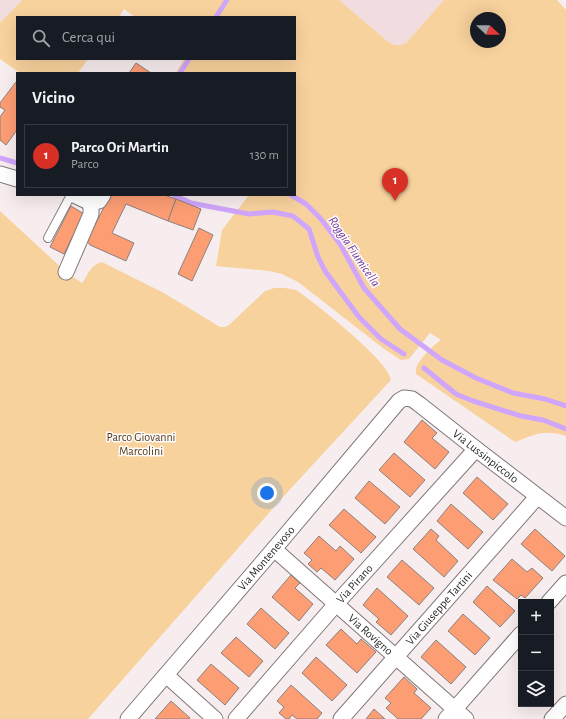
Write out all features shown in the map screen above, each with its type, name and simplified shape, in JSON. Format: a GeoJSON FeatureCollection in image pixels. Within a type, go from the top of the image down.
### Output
{"type":"FeatureCollection","features":[{"type":"Feature","properties":{"kind":"street"},"geometry":{"type":"LineString","coordinates":[[0,174],[16,179]]}},
{"type":"Feature","properties":{"kind":"street"},"geometry":{"type":"LineString","coordinates":[[66,272],[97,199],[78,196]]}},
{"type":"Feature","properties":{"kind":"street","name":"Via Lussinpiccolo"},"geometry":{"type":"LineString","coordinates":[[404,398],[412,399],[419,404],[566,518]]}},
{"type":"Feature","properties":{"kind":"street","name":"Via Montenevoso"},"geometry":{"type":"LineString","coordinates":[[128,719],[399,401],[404,398]]}},
{"type":"Feature","properties":{"kind":"street","name":"Via Pirano"},"geometry":{"type":"LineString","coordinates":[[236,719],[336,604],[476,449]]}},
{"type":"Feature","properties":{"kind":"street","name":"Via Giuseppe Tartini"},"geometry":{"type":"LineString","coordinates":[[341,719],[537,496]]}},
{"type":"Feature","properties":{"kind":"street","name":"Via Rovigno"},"geometry":{"type":"LineString","coordinates":[[274,549],[395,658],[456,716]]}},
{"type":"Feature","properties":{"kind":"street"},"geometry":{"type":"LineString","coordinates":[[552,599],[566,583]]}},
{"type":"Feature","properties":{"kind":"street"},"geometry":{"type":"LineString","coordinates":[[456,716],[520,635]]}},
{"type":"Feature","properties":{"kind":"street"},"geometry":{"type":"LineString","coordinates":[[166,675],[215,719]]}},
{"type":"Feature","properties":{"kind":"street"},"geometry":{"type":"LineString","coordinates":[[552,719],[566,704]]}},
{"type":"Feature","properties":{"kind":"lane"},"geometry":{"type":"LineString","coordinates":[[48,238],[71,196]]}},
{"type":"Feature","properties":{"kind":"shaded area"},"geometry":{"type":"Polygon","coordinates":[[[0,0],[22,0],[0,23],[0,0]]]}},
{"type":"Feature","properties":{"kind":"shaded area"},"geometry":{"type":"Polygon","coordinates":[[[339,0],[444,0],[407,42],[401,45],[395,45],[390,44],[339,0]]]}},
{"type":"Feature","properties":{"kind":"green space"},"geometry":{"type":"Polygon","coordinates":[[[22,0],[339,0],[389,42],[394,45],[401,45],[407,42],[444,0],[557,0],[566,10],[566,436],[552,433],[540,433],[515,442],[416,374],[416,368],[420,361],[441,340],[430,333],[409,359],[401,360],[383,348],[298,282],[282,274],[269,271],[216,266],[222,230],[248,196],[296,196],[296,72],[177,72],[183,60],[296,60],[296,16],[134,16],[124,9],[120,16],[16,16],[16,60],[87,60],[79,72],[19,72],[0,59],[0,23],[22,0]]]}},
{"type":"Feature","properties":{"kind":"green space","name":"Parco Giovanni Marcolini"},"geometry":{"type":"Polygon","coordinates":[[[0,211],[66,272],[82,283],[92,267],[102,262],[164,293],[220,327],[229,325],[265,291],[274,288],[296,290],[334,319],[365,347],[387,371],[391,380],[283,497],[88,719],[0,719],[0,211]]]}},
{"type":"Feature","properties":{"kind":"building"},"geometry":{"type":"Polygon","coordinates":[[[136,63],[150,72],[130,72],[136,63]]]}},
{"type":"Feature","properties":{"kind":"building"},"geometry":{"type":"Polygon","coordinates":[[[16,82],[16,131],[6,145],[0,140],[0,117],[5,110],[0,107],[0,103],[16,82]]]}},
{"type":"Feature","properties":{"kind":"building"},"geometry":{"type":"Polygon","coordinates":[[[110,196],[167,196],[176,199],[168,221],[126,204],[112,233],[134,243],[126,261],[90,245],[87,241],[110,196]]]}},
{"type":"Feature","properties":{"kind":"building"},"geometry":{"type":"Polygon","coordinates":[[[176,199],[201,209],[193,230],[168,221],[176,199]]]}},
{"type":"Feature","properties":{"kind":"building"},"geometry":{"type":"Polygon","coordinates":[[[71,206],[84,214],[64,254],[50,247],[71,206]]]}},
{"type":"Feature","properties":{"kind":"building"},"geometry":{"type":"Polygon","coordinates":[[[199,228],[213,235],[192,281],[178,274],[199,228]]]}},
{"type":"Feature","properties":{"kind":"building"},"geometry":{"type":"Polygon","coordinates":[[[422,420],[437,433],[432,438],[449,452],[435,469],[404,442],[422,420]]]}},
{"type":"Feature","properties":{"kind":"building"},"geometry":{"type":"Polygon","coordinates":[[[394,453],[425,480],[410,497],[379,470],[394,453]]]}},
{"type":"Feature","properties":{"kind":"building"},"geometry":{"type":"Polygon","coordinates":[[[477,477],[508,504],[493,520],[463,493],[477,477]]]}},
{"type":"Feature","properties":{"kind":"building"},"geometry":{"type":"Polygon","coordinates":[[[369,481],[400,507],[385,524],[355,498],[369,481]]]}},
{"type":"Feature","properties":{"kind":"building"},"geometry":{"type":"Polygon","coordinates":[[[451,504],[483,532],[468,549],[437,521],[451,504]]]}},
{"type":"Feature","properties":{"kind":"building"},"geometry":{"type":"Polygon","coordinates":[[[344,509],[376,537],[361,553],[329,525],[344,509]]]}},
{"type":"Feature","properties":{"kind":"building"},"geometry":{"type":"Polygon","coordinates":[[[431,529],[439,536],[436,540],[458,561],[444,577],[413,549],[431,529]]]}},
{"type":"Feature","properties":{"kind":"building"},"geometry":{"type":"Polygon","coordinates":[[[535,529],[565,556],[552,571],[521,544],[535,529]]]}},
{"type":"Feature","properties":{"kind":"building"},"geometry":{"type":"Polygon","coordinates":[[[319,536],[336,551],[340,546],[354,559],[335,580],[321,568],[317,572],[308,564],[312,560],[304,553],[319,536]]]}},
{"type":"Feature","properties":{"kind":"building"},"geometry":{"type":"Polygon","coordinates":[[[512,559],[527,572],[532,568],[543,578],[525,598],[521,595],[517,599],[493,580],[512,559]]]}},
{"type":"Feature","properties":{"kind":"building"},"geometry":{"type":"Polygon","coordinates":[[[402,560],[434,588],[419,605],[387,577],[402,560]]]}},
{"type":"Feature","properties":{"kind":"building"},"geometry":{"type":"Polygon","coordinates":[[[291,575],[300,583],[295,588],[313,604],[299,621],[272,597],[291,575]]]}},
{"type":"Feature","properties":{"kind":"building"},"geometry":{"type":"Polygon","coordinates":[[[487,586],[515,611],[500,627],[473,602],[487,586]]]}},
{"type":"Feature","properties":{"kind":"building"},"geometry":{"type":"Polygon","coordinates":[[[377,588],[408,616],[391,635],[376,622],[379,619],[363,605],[377,588]]]}},
{"type":"Feature","properties":{"kind":"building"},"geometry":{"type":"Polygon","coordinates":[[[261,608],[289,633],[275,649],[247,624],[261,608]]]}},
{"type":"Feature","properties":{"kind":"building"},"geometry":{"type":"Polygon","coordinates":[[[463,614],[490,638],[475,655],[448,631],[463,614]]]}},
{"type":"Feature","properties":{"kind":"building"},"geometry":{"type":"Polygon","coordinates":[[[341,629],[357,644],[361,639],[376,652],[357,673],[326,645],[341,629]]]}},
{"type":"Feature","properties":{"kind":"building"},"geometry":{"type":"Polygon","coordinates":[[[236,637],[263,661],[249,677],[221,653],[236,637]]]}},
{"type":"Feature","properties":{"kind":"building"},"geometry":{"type":"Polygon","coordinates":[[[436,640],[466,667],[451,684],[421,657],[436,640]]]}},
{"type":"Feature","properties":{"kind":"building"},"geometry":{"type":"Polygon","coordinates":[[[316,657],[347,685],[332,701],[302,673],[316,657]]]}},
{"type":"Feature","properties":{"kind":"building"},"geometry":{"type":"Polygon","coordinates":[[[211,664],[239,688],[225,705],[197,680],[211,664]]]}},
{"type":"Feature","properties":{"kind":"building"},"geometry":{"type":"Polygon","coordinates":[[[404,677],[417,689],[414,693],[431,708],[421,719],[398,719],[386,708],[391,703],[385,698],[404,677]]]}},
{"type":"Feature","properties":{"kind":"building"},"geometry":{"type":"Polygon","coordinates":[[[291,685],[322,713],[317,719],[297,719],[292,715],[289,719],[286,719],[279,713],[284,707],[277,701],[291,685]]]}},
{"type":"Feature","properties":{"kind":"building"},"geometry":{"type":"Polygon","coordinates":[[[171,701],[190,718],[155,719],[171,701]]]}},
{"type":"Feature","properties":{"kind":"building"},"geometry":{"type":"Polygon","coordinates":[[[374,709],[385,719],[366,719],[374,709]]]}},
{"type":"Feature","properties":{"kind":"waterway","name":"Roggia Fiumicella"},"geometry":{"type":"LineString","coordinates":[[217,16],[227,0]]}},
{"type":"Feature","properties":{"kind":"waterway","name":"Roggia Fiumicella"},"geometry":{"type":"LineString","coordinates":[[181,72],[188,60]]}},
{"type":"Feature","properties":{"kind":"waterway"},"geometry":{"type":"LineString","coordinates":[[0,158],[16,163]]}},
{"type":"Feature","properties":{"kind":"waterway"},"geometry":{"type":"LineString","coordinates":[[176,196],[191,203],[249,214],[273,212],[293,216],[309,229],[318,257],[325,271],[359,317],[381,339],[404,354]]}},
{"type":"Feature","properties":{"kind":"waterway","name":"Roggia Fiumicella"},"geometry":{"type":"LineString","coordinates":[[293,196],[306,204],[321,219],[340,244],[364,288],[400,329],[442,360],[476,378],[513,393],[545,399],[566,406]]}},
{"type":"Feature","properties":{"kind":"waterway"},"geometry":{"type":"LineString","coordinates":[[424,368],[456,394],[521,416],[543,420],[566,429]]}},
{"type":"Feature","properties":{"kind":"place","name":"Parco Ori Martin"},"geometry":{"type":"Point","coordinates":[395,201]}}]}
